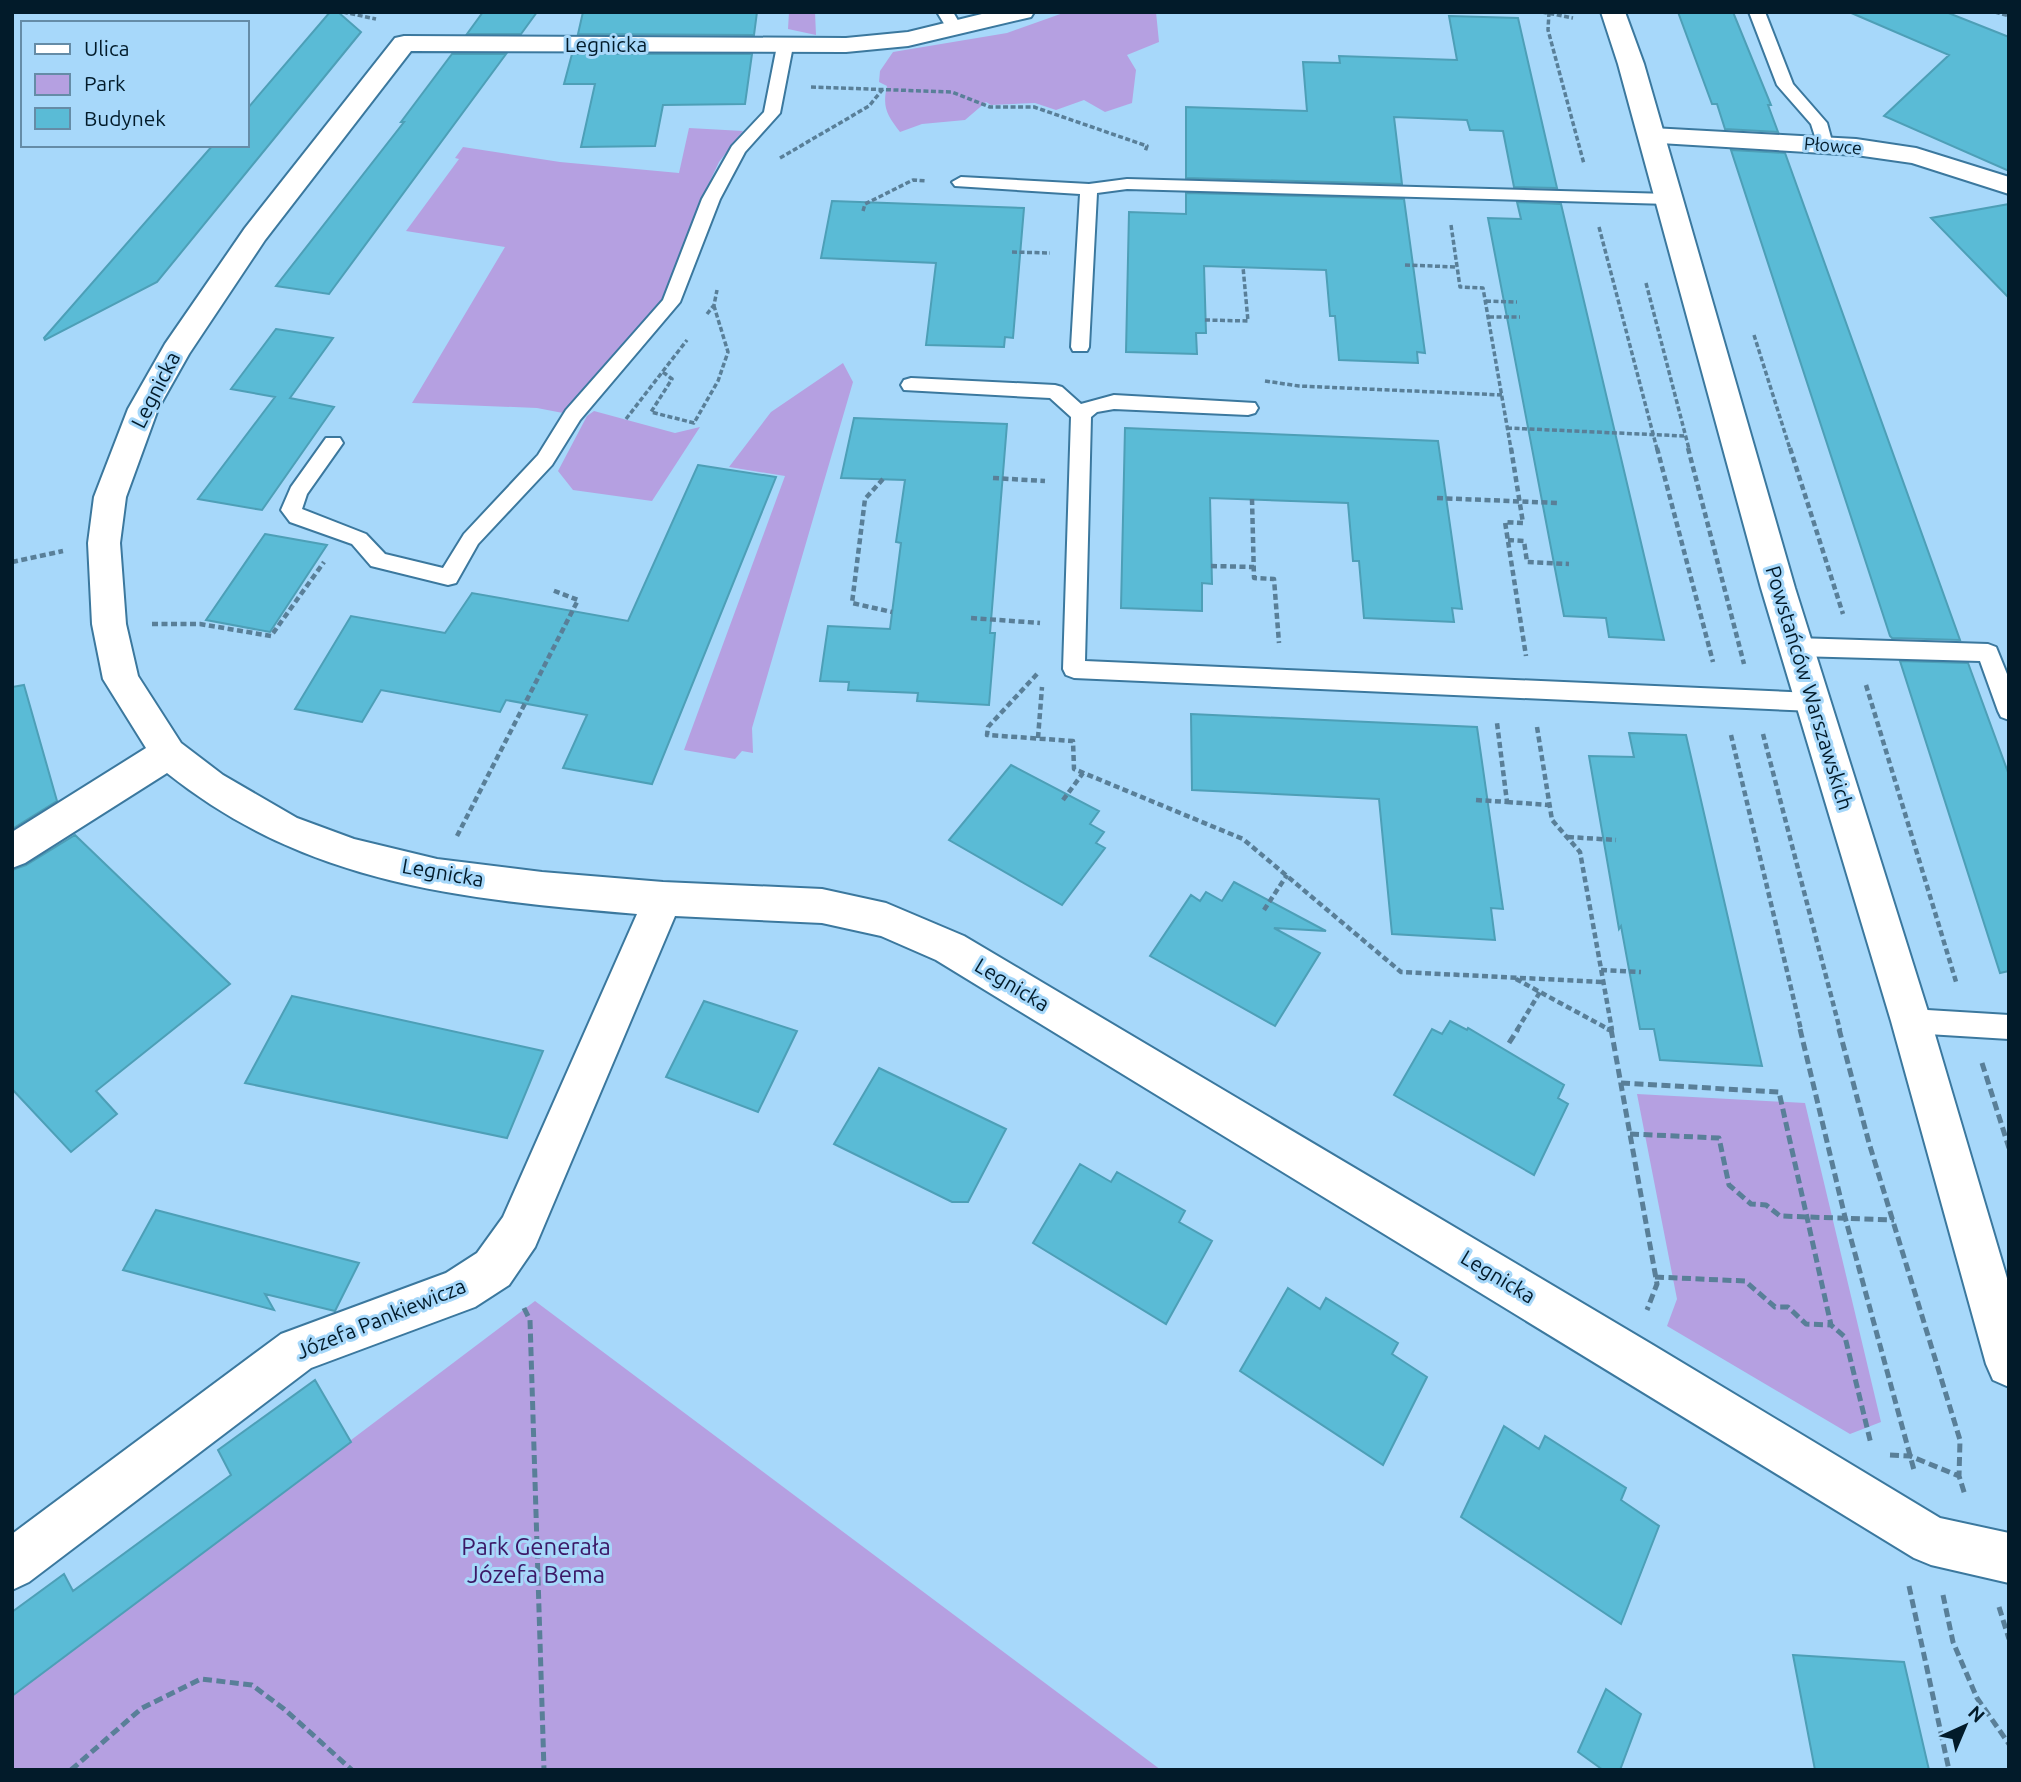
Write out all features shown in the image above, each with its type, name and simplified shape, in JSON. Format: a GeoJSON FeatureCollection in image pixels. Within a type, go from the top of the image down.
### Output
{"type":"FeatureCollection","features":[{"type":"Feature","properties":{"kind":"street","name":"Legnicka"},"geometry":{"type":"LineString","coordinates":[[1022,12],[950,21],[908,39],[785,46],[404,43],[255,234],[176,351],[143,408],[110,497],[104,543],[109,624],[121,679],[168,753],[210,786],[284,829],[352,855],[437,874],[542,889],[663,899],[822,906],[886,920],[950,948],[1637,1360],[1931,1541],[2009,1558]]}},
{"type":"Feature","properties":{"kind":"street","name":"Powstańców Warszawskich"},"geometry":{"type":"LineString","coordinates":[[1613,12],[1652,136],[1796,647],[1911,1021],[2009,1364]]}},
{"type":"Feature","properties":{"kind":"street","name":"Płowce"},"geometry":{"type":"LineString","coordinates":[[1652,136],[1825,145],[1916,156],[2009,186]]}},
{"type":"Feature","properties":{"kind":"street"},"geometry":{"type":"LineString","coordinates":[[12,852],[168,753]]}},
{"type":"Feature","properties":{"kind":"street","name":"Józefa Pankiewicza"},"geometry":{"type":"LineString","coordinates":[[12,1565],[297,1350],[458,1291],[493,1269],[519,1231],[663,899]]}},
{"type":"Feature","properties":{"kind":"lane"},"geometry":{"type":"LineString","coordinates":[[1757,12],[1785,85],[1819,124],[1825,145]]}},
{"type":"Feature","properties":{"kind":"lane"},"geometry":{"type":"LineString","coordinates":[[333,443],[298,492],[291,510],[297,517],[359,539],[378,560],[448,577],[471,539],[545,460],[573,415],[671,302],[711,199],[738,150],[772,113],[785,46]]}},
{"type":"Feature","properties":{"kind":"lane"},"geometry":{"type":"LineString","coordinates":[[961,182],[1089,189],[1127,184],[1669,199]]}},
{"type":"Feature","properties":{"kind":"lane"},"geometry":{"type":"LineString","coordinates":[[1080,346],[1089,189]]}},
{"type":"Feature","properties":{"kind":"lane"},"geometry":{"type":"LineString","coordinates":[[911,384],[1055,392],[1081,415]]}},
{"type":"Feature","properties":{"kind":"lane"},"geometry":{"type":"LineString","coordinates":[[1248,408],[1114,402],[1091,406],[1081,415],[1074,669],[1813,702]]}},
{"type":"Feature","properties":{"kind":"lane"},"geometry":{"type":"LineString","coordinates":[[1796,647],[1988,653],[2009,711]]}},
{"type":"Feature","properties":{"kind":"lane"},"geometry":{"type":"LineString","coordinates":[[1911,1021],[2009,1027]]}},
{"type":"Feature","properties":{"kind":"path"},"geometry":{"type":"LineString","coordinates":[[1542,12],[1573,18]]}},
{"type":"Feature","properties":{"kind":"path"},"geometry":{"type":"LineString","coordinates":[[1995,12],[2009,16]]}},
{"type":"Feature","properties":{"kind":"path"},"geometry":{"type":"LineString","coordinates":[[1549,14],[1548,30],[1722,698],[1845,1217],[1916,1478]]}},
{"type":"Feature","properties":{"kind":"path"},"geometry":{"type":"LineString","coordinates":[[854,88],[951,92],[990,107],[1034,107],[1147,146],[1144,156]]}},
{"type":"Feature","properties":{"kind":"path"},"geometry":{"type":"LineString","coordinates":[[777,161],[785,153],[869,106],[883,89]]}},
{"type":"Feature","properties":{"kind":"path"},"geometry":{"type":"LineString","coordinates":[[863,211],[865,204],[913,180],[961,182]]}},
{"type":"Feature","properties":{"kind":"path"},"geometry":{"type":"LineString","coordinates":[[1446,193],[1460,287],[1483,288],[1486,301],[1523,523],[1505,522],[1549,805],[1552,820],[1580,852],[1655,1277],[1653,1294]]}},
{"type":"Feature","properties":{"kind":"path"},"geometry":{"type":"LineString","coordinates":[[1405,265],[1457,267]]}},
{"type":"Feature","properties":{"kind":"path"},"geometry":{"type":"LineString","coordinates":[[1205,320],[1248,321],[1243,267]]}},
{"type":"Feature","properties":{"kind":"path"},"geometry":{"type":"LineString","coordinates":[[1645,277],[1869,1143],[1960,1440],[1959,1476]]}},
{"type":"Feature","properties":{"kind":"path"},"geometry":{"type":"LineString","coordinates":[[1486,301],[1517,302]]}},
{"type":"Feature","properties":{"kind":"path"},"geometry":{"type":"LineString","coordinates":[[626,419],[663,372],[672,379],[651,412],[694,423],[718,381],[728,352],[714,305]]}},
{"type":"Feature","properties":{"kind":"path"},"geometry":{"type":"LineString","coordinates":[[1489,317],[1520,317]]}},
{"type":"Feature","properties":{"kind":"path"},"geometry":{"type":"LineString","coordinates":[[1753,332],[1855,650],[2009,1148]]}},
{"type":"Feature","properties":{"kind":"path"},"geometry":{"type":"LineString","coordinates":[[1279,381],[1299,386],[1502,395]]}},
{"type":"Feature","properties":{"kind":"path"},"geometry":{"type":"LineString","coordinates":[[1507,428],[1685,436]]}},
{"type":"Feature","properties":{"kind":"path"},"geometry":{"type":"LineString","coordinates":[[993,478],[1079,484]]}},
{"type":"Feature","properties":{"kind":"path"},"geometry":{"type":"LineString","coordinates":[[883,479],[865,499],[852,603],[892,612]]}},
{"type":"Feature","properties":{"kind":"path"},"geometry":{"type":"LineString","coordinates":[[1437,498],[1557,503]]}},
{"type":"Feature","properties":{"kind":"path"},"geometry":{"type":"LineString","coordinates":[[1252,499],[1254,578],[1274,579],[1282,678]]}},
{"type":"Feature","properties":{"kind":"path"},"geometry":{"type":"LineString","coordinates":[[109,624],[200,624],[271,636],[329,555],[345,558],[359,539]]}},
{"type":"Feature","properties":{"kind":"path"},"geometry":{"type":"LineString","coordinates":[[1508,540],[1524,541],[1527,562],[1569,564]]}},
{"type":"Feature","properties":{"kind":"path"},"geometry":{"type":"LineString","coordinates":[[1211,566],[1254,567]]}},
{"type":"Feature","properties":{"kind":"path"},"geometry":{"type":"LineString","coordinates":[[468,816],[578,600],[552,590]]}},
{"type":"Feature","properties":{"kind":"path"},"geometry":{"type":"LineString","coordinates":[[971,618],[1076,625]]}},
{"type":"Feature","properties":{"kind":"path"},"geometry":{"type":"LineString","coordinates":[[1074,669],[1042,668],[988,727],[987,735],[1073,741],[1074,769],[1244,839],[1401,972],[1603,982]]}},
{"type":"Feature","properties":{"kind":"path"},"geometry":{"type":"LineString","coordinates":[[1492,688],[1507,802]]}},
{"type":"Feature","properties":{"kind":"path"},"geometry":{"type":"LineString","coordinates":[[1038,738],[1042,700]]}},
{"type":"Feature","properties":{"kind":"path"},"geometry":{"type":"LineString","coordinates":[[1063,800],[1084,772]]}},
{"type":"Feature","properties":{"kind":"path"},"geometry":{"type":"LineString","coordinates":[[1476,800],[1549,805]]}},
{"type":"Feature","properties":{"kind":"path"},"geometry":{"type":"LineString","coordinates":[[1567,837],[1616,840]]}},
{"type":"Feature","properties":{"kind":"path"},"geometry":{"type":"LineString","coordinates":[[1264,910],[1287,876]]}},
{"type":"Feature","properties":{"kind":"path"},"geometry":{"type":"LineString","coordinates":[[1601,970],[1641,972]]}},
{"type":"Feature","properties":{"kind":"path"},"geometry":{"type":"LineString","coordinates":[[1514,978],[1611,1030]]}},
{"type":"Feature","properties":{"kind":"path"},"geometry":{"type":"LineString","coordinates":[[1509,1043],[1540,992]]}},
{"type":"Feature","properties":{"kind":"path"},"geometry":{"type":"LineString","coordinates":[[1621,1083],[1779,1092],[1831,1325],[1845,1337],[1874,1455]]}},
{"type":"Feature","properties":{"kind":"path"},"geometry":{"type":"LineString","coordinates":[[1630,1133],[1719,1138],[1729,1185],[1751,1204],[1766,1205],[1780,1216],[1894,1220]]}},
{"type":"Feature","properties":{"kind":"path"},"geometry":{"type":"LineString","coordinates":[[1655,1277],[1745,1281],[1775,1307],[1788,1307],[1807,1324],[1831,1325]]}},
{"type":"Feature","properties":{"kind":"path"},"geometry":{"type":"LineString","coordinates":[[521,1303],[530,1320],[544,1770]]}},
{"type":"Feature","properties":{"kind":"path"},"geometry":{"type":"LineString","coordinates":[[1907,1572],[1949,1770]]}},
{"type":"Feature","properties":{"kind":"path"},"geometry":{"type":"LineString","coordinates":[[1941,1585],[1953,1642],[1977,1698],[2009,1744]]}},
{"type":"Feature","properties":{"kind":"path"},"geometry":{"type":"LineString","coordinates":[[2003,1619],[2009,1639]]}},
{"type":"Feature","properties":{"kind":"path"},"geometry":{"type":"LineString","coordinates":[[71,1770],[142,1708],[201,1679],[252,1685],[284,1709],[352,1770]]}},
{"type":"Feature","properties":{"kind":"green space"},"geometry":{"type":"Polygon","coordinates":[[[789,12],[815,12],[816,35],[788,29],[789,12]]]}},
{"type":"Feature","properties":{"kind":"green space"},"geometry":{"type":"Polygon","coordinates":[[[1066,12],[1156,12],[1159,42],[1127,55],[1136,70],[1132,103],[1105,112],[1084,100],[1056,110],[1035,103],[991,105],[986,102],[965,120],[922,124],[900,132],[892,121],[885,105],[887,86],[879,82],[880,71],[893,52],[1007,33],[1066,12]]]}},
{"type":"Feature","properties":{"kind":"green space"},"geometry":{"type":"Polygon","coordinates":[[[689,128],[743,131],[719,162],[695,213],[667,297],[648,323],[563,413],[537,408],[412,403],[505,247],[406,231],[459,159],[455,158],[463,147],[560,162],[679,173],[689,128]]]}},
{"type":"Feature","properties":{"kind":"green space"},"geometry":{"type":"Polygon","coordinates":[[[843,363],[853,382],[752,728],[753,753],[742,751],[735,759],[684,750],[785,476],[729,467],[771,412],[843,363]]]}},
{"type":"Feature","properties":{"kind":"green space"},"geometry":{"type":"Polygon","coordinates":[[[594,411],[675,433],[700,427],[652,501],[573,490],[558,471],[587,416],[594,411]]]}},
{"type":"Feature","properties":{"kind":"green space"},"geometry":{"type":"Polygon","coordinates":[[[1637,1094],[1805,1103],[1881,1422],[1850,1434],[1667,1326],[1677,1299],[1637,1094]]]}},
{"type":"Feature","properties":{"kind":"green space","name":"Park Generała Józefa Bema"},"geometry":{"type":"Polygon","coordinates":[[[535,1301],[1161,1770],[12,1770],[12,1696],[535,1301]]]}},
{"type":"Feature","properties":{"kind":"building"},"geometry":{"type":"Polygon","coordinates":[[[330,12],[338,12],[361,32],[157,282],[45,340],[211,147],[248,147],[248,108],[330,12]]]}},
{"type":"Feature","properties":{"kind":"building"},"geometry":{"type":"Polygon","coordinates":[[[483,12],[537,12],[521,34],[467,34],[483,12]]]}},
{"type":"Feature","properties":{"kind":"building"},"geometry":{"type":"Polygon","coordinates":[[[583,12],[757,12],[754,35],[578,34],[583,12]]]}},
{"type":"Feature","properties":{"kind":"building"},"geometry":{"type":"Polygon","coordinates":[[[1678,12],[1733,12],[1771,105],[1768,105],[1778,132],[1725,129],[1717,104],[1712,104],[1678,12]]]}},
{"type":"Feature","properties":{"kind":"building"},"geometry":{"type":"Polygon","coordinates":[[[1849,12],[1946,12],[2009,37],[2009,171],[1884,116],[1949,55],[1849,12]]]}},
{"type":"Feature","properties":{"kind":"building"},"geometry":{"type":"Polygon","coordinates":[[[1449,16],[1518,18],[1557,188],[1514,187],[1503,131],[1470,130],[1467,120],[1394,117],[1402,184],[1186,178],[1186,107],[1307,111],[1303,62],[1340,63],[1339,56],[1457,60],[1449,16]]]}},
{"type":"Feature","properties":{"kind":"building"},"geometry":{"type":"Polygon","coordinates":[[[452,54],[506,54],[329,294],[276,286],[404,122],[401,122],[452,54]]]}},
{"type":"Feature","properties":{"kind":"building"},"geometry":{"type":"Polygon","coordinates":[[[572,54],[752,54],[745,104],[663,105],[655,146],[581,147],[595,84],[564,84],[572,54]]]}},
{"type":"Feature","properties":{"kind":"building"},"geometry":{"type":"Polygon","coordinates":[[[1731,150],[1785,153],[1960,640],[1890,636],[1731,150]]]}},
{"type":"Feature","properties":{"kind":"building"},"geometry":{"type":"Polygon","coordinates":[[[1186,193],[1404,199],[1425,353],[1417,352],[1418,363],[1339,360],[1335,316],[1330,316],[1326,270],[1204,266],[1206,333],[1196,333],[1197,354],[1126,352],[1129,212],[1186,214],[1186,193]]]}},
{"type":"Feature","properties":{"kind":"building"},"geometry":{"type":"Polygon","coordinates":[[[832,201],[1024,208],[1013,338],[1005,337],[1004,347],[926,345],[936,263],[821,258],[832,201]]]}},
{"type":"Feature","properties":{"kind":"building"},"geometry":{"type":"Polygon","coordinates":[[[1517,202],[1561,204],[1664,640],[1609,637],[1606,618],[1564,616],[1488,218],[1521,219],[1517,202]]]}},
{"type":"Feature","properties":{"kind":"building"},"geometry":{"type":"Polygon","coordinates":[[[2009,204],[2009,298],[1931,218],[2009,204]]]}},
{"type":"Feature","properties":{"kind":"building"},"geometry":{"type":"Polygon","coordinates":[[[276,329],[333,338],[290,398],[334,407],[262,510],[198,499],[275,397],[231,389],[276,329]]]}},
{"type":"Feature","properties":{"kind":"building"},"geometry":{"type":"Polygon","coordinates":[[[854,418],[1007,424],[990,633],[995,633],[989,705],[917,701],[918,693],[848,690],[849,682],[820,681],[828,626],[890,629],[901,543],[896,542],[905,480],[841,478],[854,418]]]}},
{"type":"Feature","properties":{"kind":"building"},"geometry":{"type":"Polygon","coordinates":[[[1125,428],[1438,441],[1462,609],[1452,608],[1454,622],[1364,618],[1359,561],[1353,561],[1348,503],[1210,498],[1212,584],[1202,583],[1202,611],[1121,608],[1125,428]]]}},
{"type":"Feature","properties":{"kind":"building"},"geometry":{"type":"Polygon","coordinates":[[[698,465],[776,477],[652,784],[563,768],[587,715],[506,700],[500,712],[381,690],[362,722],[295,709],[351,616],[445,633],[472,593],[628,621],[698,465]]]}},
{"type":"Feature","properties":{"kind":"building"},"geometry":{"type":"Polygon","coordinates":[[[265,534],[327,545],[270,632],[206,620],[265,534]]]}},
{"type":"Feature","properties":{"kind":"building"},"geometry":{"type":"Polygon","coordinates":[[[1900,661],[1968,663],[2009,775],[2009,971],[2000,973],[1900,661]]]}},
{"type":"Feature","properties":{"kind":"building"},"geometry":{"type":"Polygon","coordinates":[[[24,685],[57,801],[12,829],[12,687],[24,685]]]}},
{"type":"Feature","properties":{"kind":"building"},"geometry":{"type":"Polygon","coordinates":[[[1191,714],[1477,727],[1503,909],[1491,908],[1495,940],[1392,934],[1379,799],[1192,790],[1191,714]]]}},
{"type":"Feature","properties":{"kind":"building"},"geometry":{"type":"Polygon","coordinates":[[[1629,733],[1686,735],[1762,1066],[1660,1060],[1654,1029],[1640,1029],[1621,926],[1619,929],[1589,756],[1634,757],[1629,733]]]}},
{"type":"Feature","properties":{"kind":"building"},"geometry":{"type":"Polygon","coordinates":[[[1011,765],[1099,811],[1090,824],[1104,832],[1096,843],[1105,848],[1062,905],[949,840],[1011,765]]]}},
{"type":"Feature","properties":{"kind":"building"},"geometry":{"type":"Polygon","coordinates":[[[75,835],[230,984],[96,1091],[117,1114],[71,1152],[12,1089],[12,870],[26,865],[75,835]]]}},
{"type":"Feature","properties":{"kind":"building"},"geometry":{"type":"Polygon","coordinates":[[[1234,882],[1326,931],[1274,928],[1320,953],[1275,1026],[1150,956],[1191,895],[1200,901],[1206,892],[1222,901],[1234,882]]]}},
{"type":"Feature","properties":{"kind":"building"},"geometry":{"type":"Polygon","coordinates":[[[292,996],[543,1051],[507,1138],[245,1083],[292,996]]]}},
{"type":"Feature","properties":{"kind":"building"},"geometry":{"type":"Polygon","coordinates":[[[704,1001],[797,1031],[758,1112],[666,1077],[704,1001]]]}},
{"type":"Feature","properties":{"kind":"building"},"geometry":{"type":"Polygon","coordinates":[[[1450,1021],[1467,1030],[1468,1028],[1564,1085],[1558,1098],[1568,1104],[1534,1175],[1394,1095],[1432,1029],[1442,1034],[1450,1021]]]}},
{"type":"Feature","properties":{"kind":"building"},"geometry":{"type":"Polygon","coordinates":[[[879,1068],[1006,1129],[968,1202],[952,1202],[834,1144],[879,1068]]]}},
{"type":"Feature","properties":{"kind":"building"},"geometry":{"type":"Polygon","coordinates":[[[1080,1164],[1111,1182],[1117,1172],[1185,1211],[1179,1222],[1212,1241],[1166,1324],[1033,1243],[1080,1164]]]}},
{"type":"Feature","properties":{"kind":"building"},"geometry":{"type":"Polygon","coordinates":[[[156,1210],[359,1263],[335,1311],[265,1294],[274,1310],[123,1270],[156,1210]]]}},
{"type":"Feature","properties":{"kind":"building"},"geometry":{"type":"Polygon","coordinates":[[[1288,1288],[1320,1309],[1326,1298],[1398,1343],[1392,1354],[1427,1377],[1383,1465],[1240,1371],[1288,1288]]]}},
{"type":"Feature","properties":{"kind":"building"},"geometry":{"type":"Polygon","coordinates":[[[315,1380],[351,1442],[12,1696],[12,1612],[64,1574],[73,1591],[231,1475],[218,1450],[315,1380]]]}},
{"type":"Feature","properties":{"kind":"building"},"geometry":{"type":"Polygon","coordinates":[[[1504,1426],[1539,1449],[1545,1436],[1626,1488],[1621,1500],[1659,1526],[1621,1624],[1461,1517],[1504,1426]]]}},
{"type":"Feature","properties":{"kind":"building"},"geometry":{"type":"Polygon","coordinates":[[[1793,1655],[1904,1662],[1929,1770],[1815,1770],[1793,1655]]]}},
{"type":"Feature","properties":{"kind":"building"},"geometry":{"type":"Polygon","coordinates":[[[1606,1689],[1641,1714],[1620,1770],[1603,1770],[1578,1752],[1606,1689]]]}}]}
